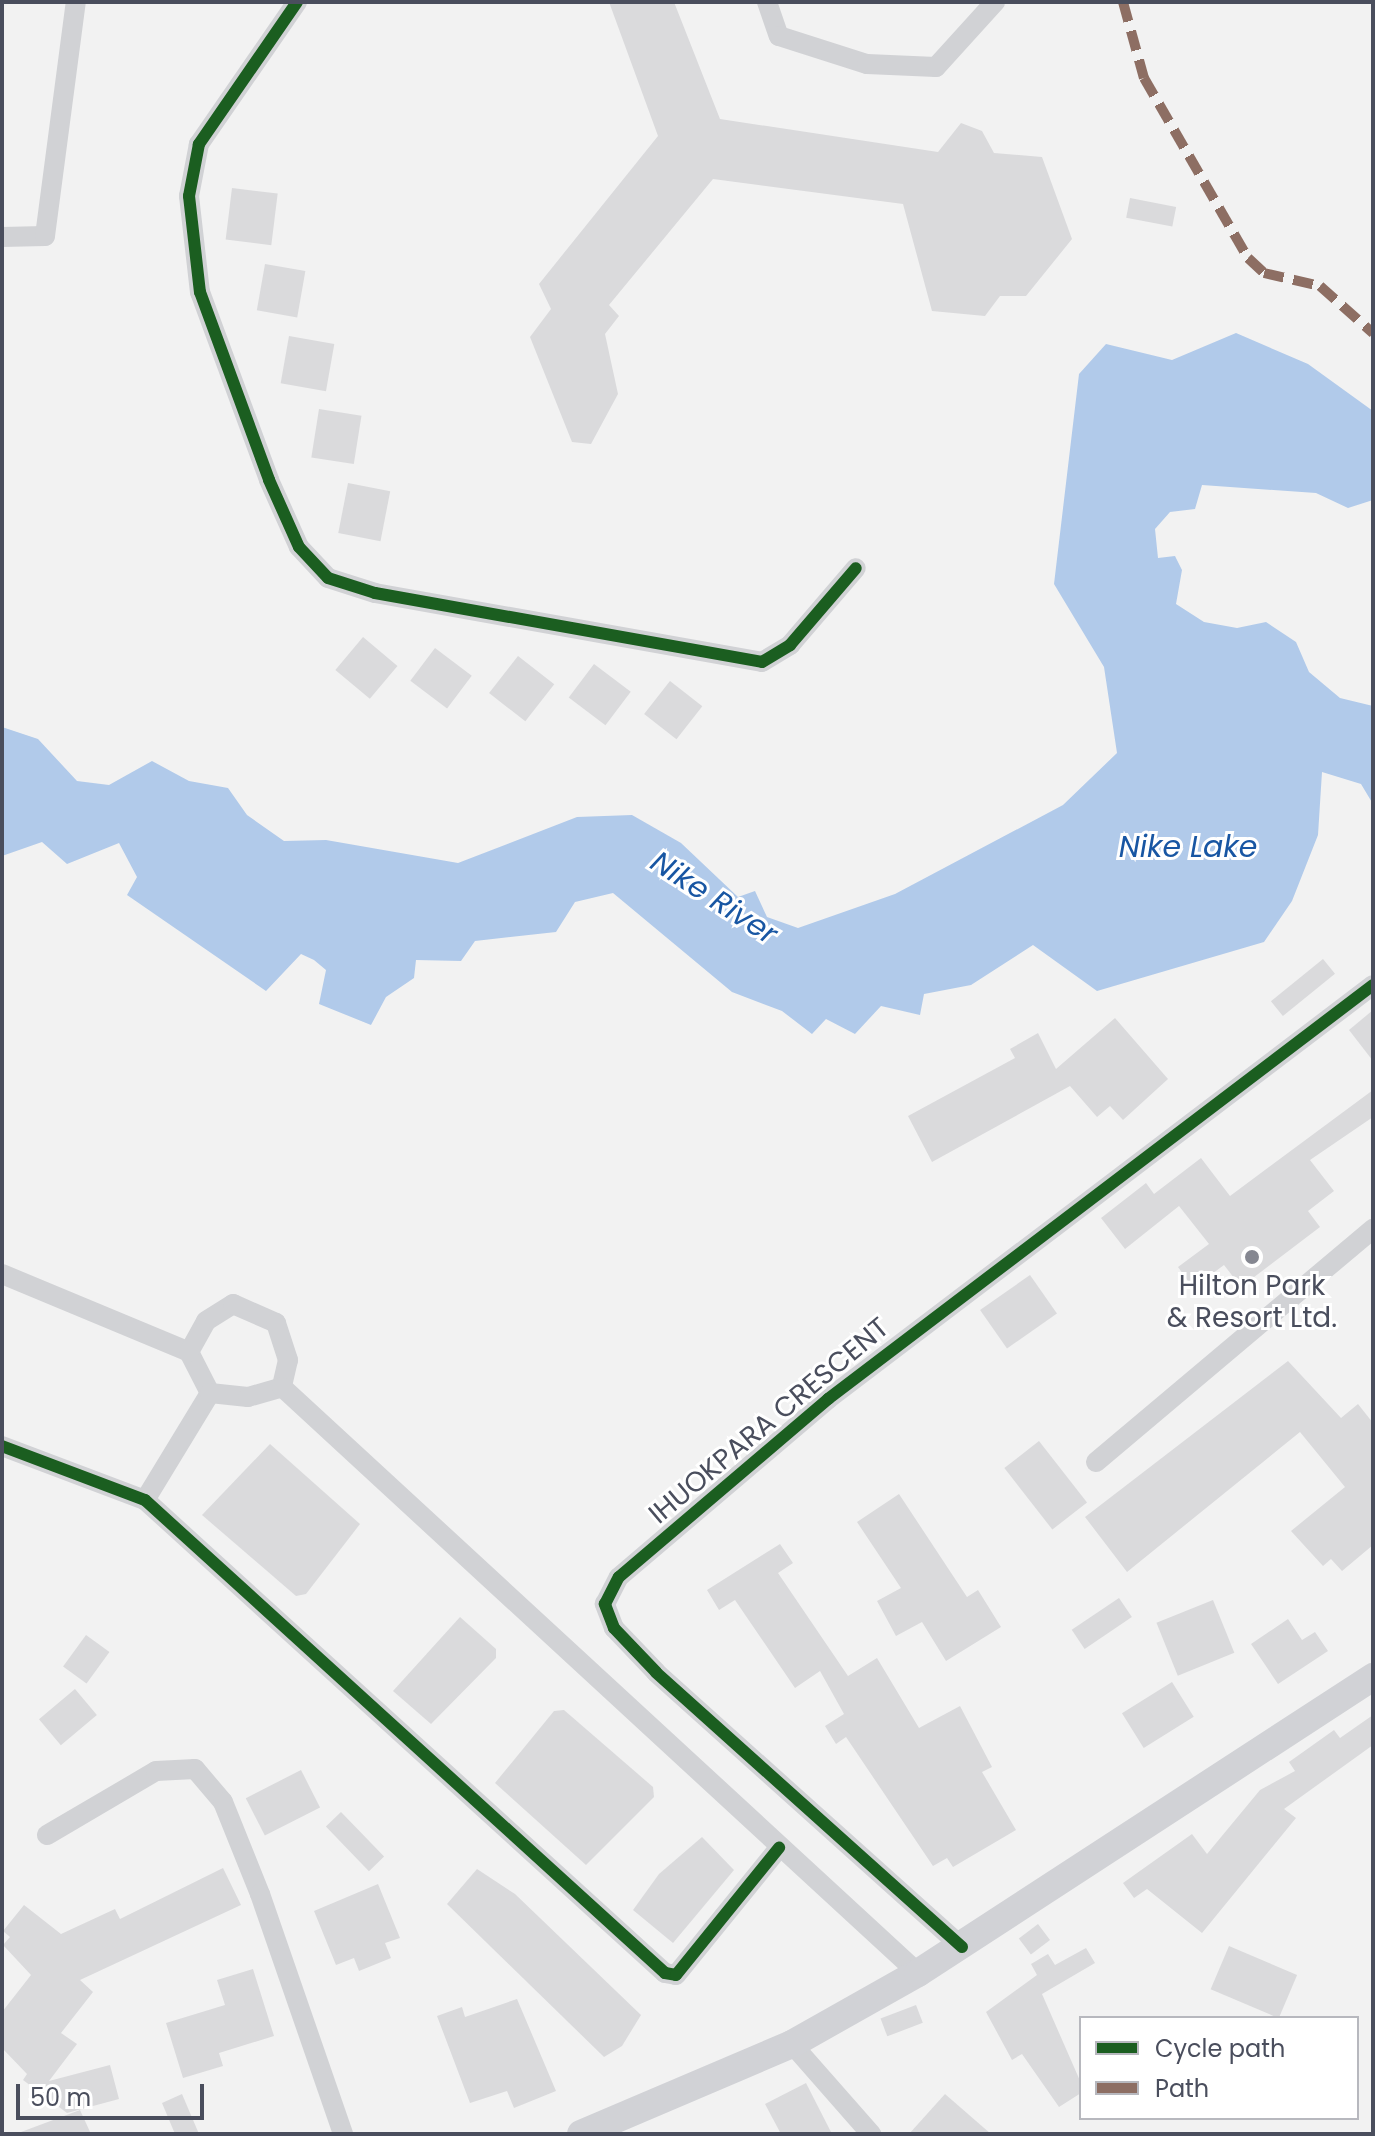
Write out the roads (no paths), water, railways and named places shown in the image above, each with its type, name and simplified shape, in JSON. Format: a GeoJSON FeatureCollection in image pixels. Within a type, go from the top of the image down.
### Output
{"type":"FeatureCollection","features":[{"type":"Feature","properties":{"kind":"street"},"geometry":{"type":"LineString","coordinates":[[2,237],[45,236],[76,2]]}},
{"type":"Feature","properties":{"kind":"street"},"geometry":{"type":"LineString","coordinates":[[297,2],[199,144],[189,196],[211,321],[299,547],[328,578],[375,593],[762,662],[790,645],[856,568]]}},
{"type":"Feature","properties":{"kind":"street"},"geometry":{"type":"LineString","coordinates":[[767,2],[779,36],[867,64],[936,67],[995,2]]}},
{"type":"Feature","properties":{"kind":"street","name":"IHUOKPARA CRESCENT"},"geometry":{"type":"LineString","coordinates":[[962,1947],[656,1672],[614,1628],[605,1604],[619,1577],[828,1399],[1373,985]]}},
{"type":"Feature","properties":{"kind":"street"},"geometry":{"type":"LineString","coordinates":[[1096,1462],[1373,1229]]}},
{"type":"Feature","properties":{"kind":"street"},"geometry":{"type":"LineString","coordinates":[[2,1274],[189,1352],[210,1393]]}},
{"type":"Feature","properties":{"kind":"street"},"geometry":{"type":"LineString","coordinates":[[189,1352],[206,1321],[233,1304],[276,1323],[288,1360],[282,1387]]}},
{"type":"Feature","properties":{"kind":"street"},"geometry":{"type":"LineString","coordinates":[[282,1387],[918,1973]]}},
{"type":"Feature","properties":{"kind":"street"},"geometry":{"type":"LineString","coordinates":[[210,1393],[248,1397],[282,1387]]}},
{"type":"Feature","properties":{"kind":"street"},"geometry":{"type":"LineString","coordinates":[[145,1500],[210,1393]]}},
{"type":"Feature","properties":{"kind":"street"},"geometry":{"type":"LineString","coordinates":[[2,1446],[145,1500],[665,1973],[676,1975],[779,1848]]}},
{"type":"Feature","properties":{"kind":"street"},"geometry":{"type":"LineString","coordinates":[[581,2134],[792,2044],[918,1973],[1373,1677]]}},
{"type":"Feature","properties":{"kind":"street"},"geometry":{"type":"LineString","coordinates":[[47,1835],[156,1771],[180,1764],[195,1769],[223,1802],[260,1894],[343,2134]]}},
{"type":"Feature","properties":{"kind":"street"},"geometry":{"type":"LineString","coordinates":[[792,2044],[871,2134]]}},
{"type":"Feature","properties":{"kind":"water","name":"Nike Lake"},"geometry":{"type":"Polygon","coordinates":[[[1236,333],[1308,364],[1373,411],[1373,500],[1348,508],[1316,493],[1202,485],[1195,509],[1170,512],[1155,529],[1158,558],[1175,556],[1182,570],[1176,604],[1204,622],[1237,628],[1266,622],[1296,642],[1309,672],[1340,698],[1373,706],[1373,804],[1361,784],[1322,772],[1318,835],[1292,901],[1264,942],[1097,991],[1033,945],[971,985],[924,994],[920,1015],[881,1006],[855,1034],[826,1019],[812,1034],[782,1011],[732,992],[613,893],[575,902],[556,932],[475,941],[461,961],[416,960],[414,978],[386,997],[371,1025],[319,1004],[326,970],[314,960],[301,954],[266,991],[127,895],[137,877],[119,843],[67,864],[42,842],[2,856],[2,727],[38,739],[77,781],[109,785],[152,761],[189,781],[228,788],[247,815],[284,841],[326,840],[458,863],[577,817],[632,815],[681,843],[738,897],[755,891],[767,917],[798,928],[895,894],[1063,805],[1117,753],[1104,667],[1054,584],[1079,374],[1106,344],[1172,360],[1236,333]]]}},
{"type":"Feature","properties":{"kind":"place","name":"Hilton Park & Resort Ltd."},"geometry":{"type":"Point","coordinates":[1252,1257]}},
{"type":"Feature","properties":{"kind":"water label","name":"Nike River"},"geometry":{"type":"Point","coordinates":[714,898]}}]}
